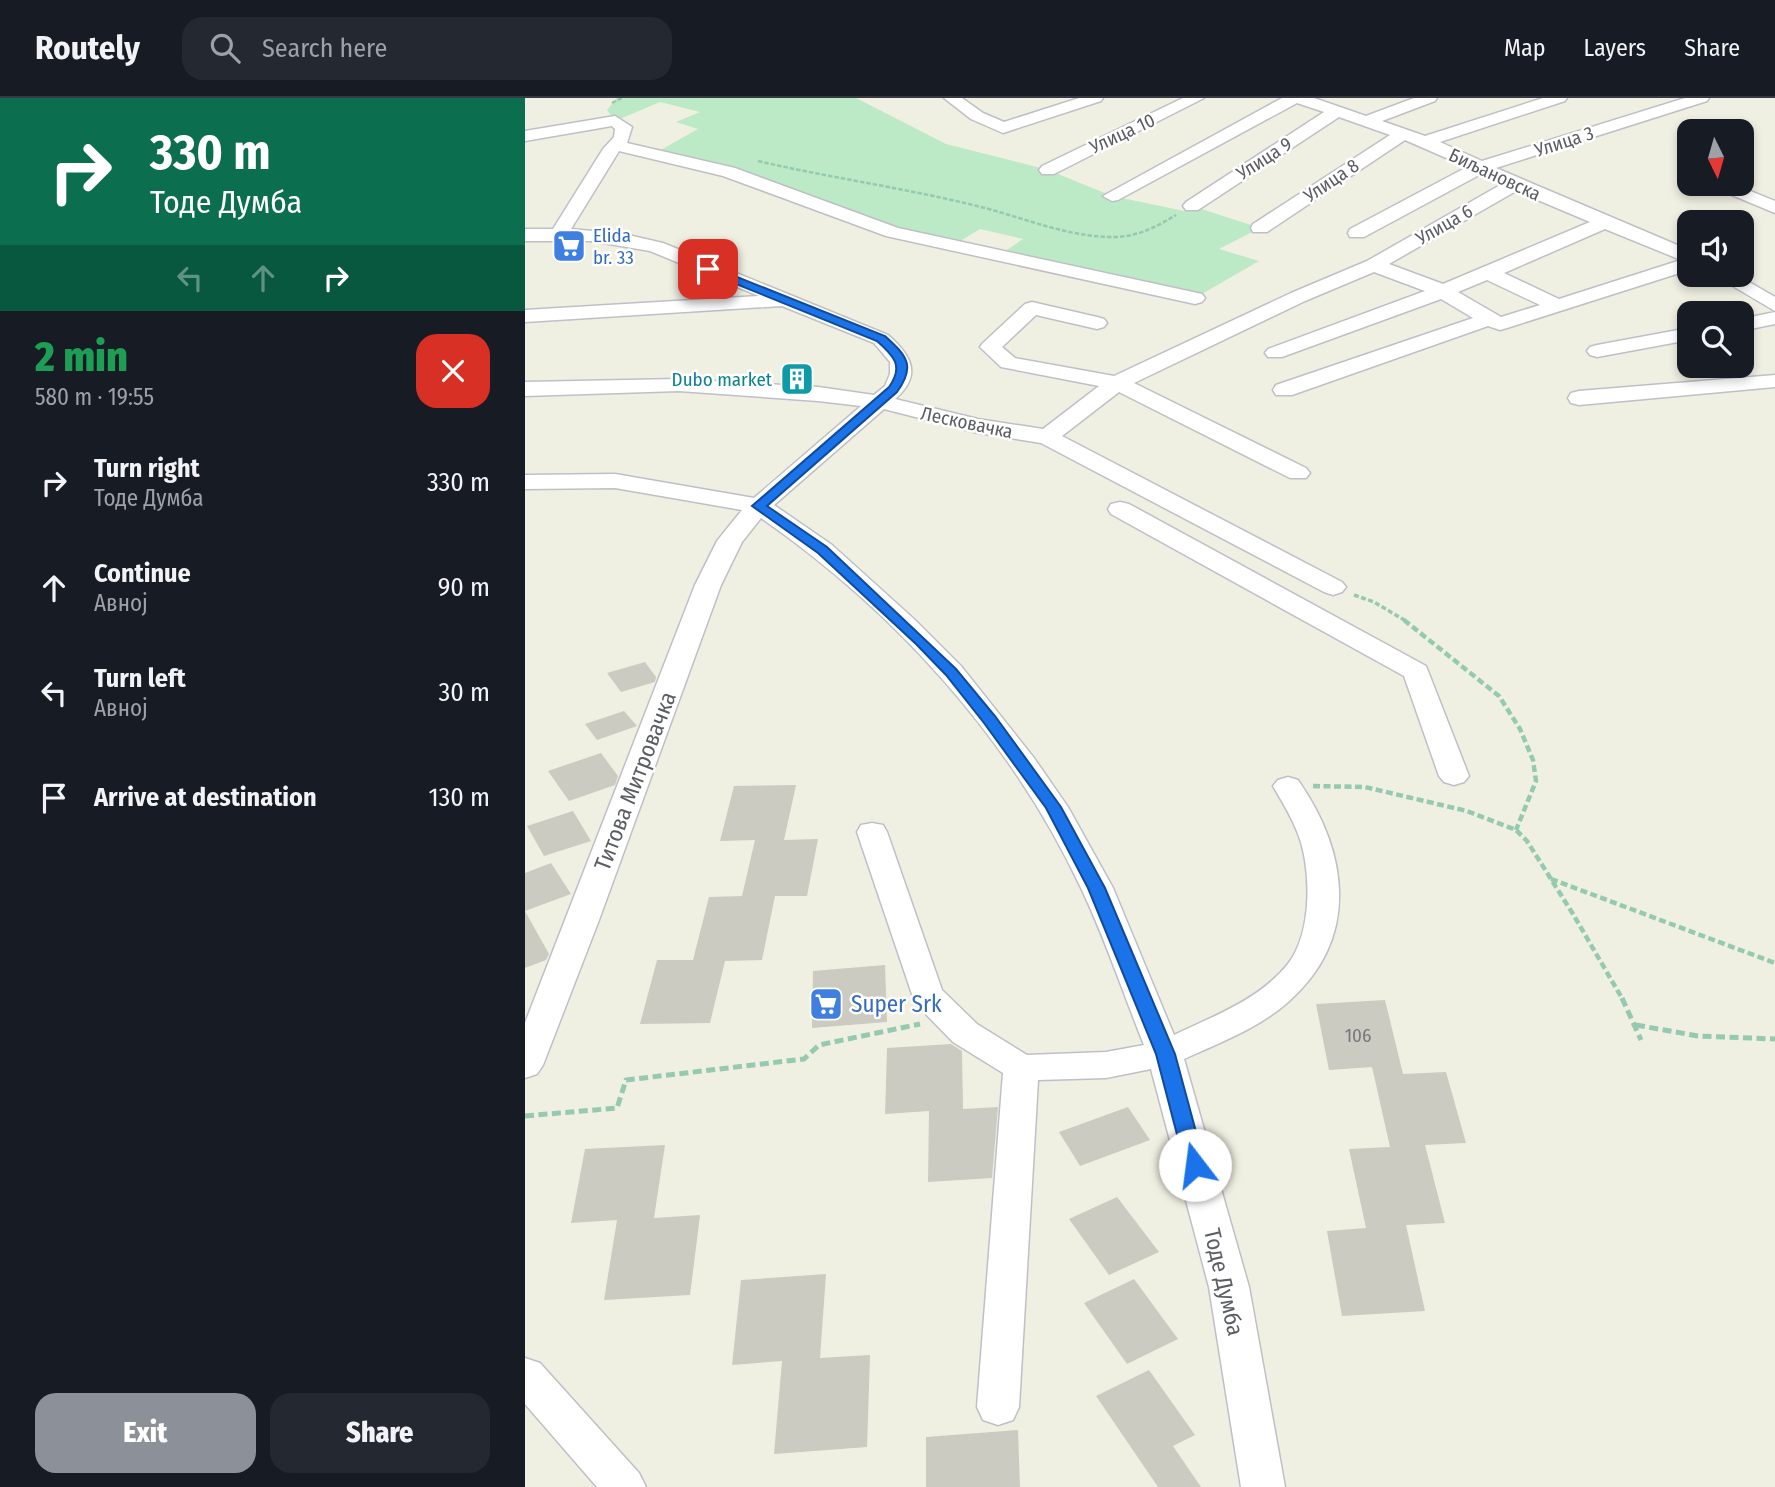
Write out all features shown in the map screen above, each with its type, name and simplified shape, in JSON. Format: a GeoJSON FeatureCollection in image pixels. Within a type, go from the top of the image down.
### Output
{"type":"FeatureCollection","features":[{"type":"Feature","properties":{"kind":"street"},"geometry":{"type":"LineString","coordinates":[[952,98],[977,116],[1003,128],[1095,98]]}},
{"type":"Feature","properties":{"kind":"street","name":"Улица 10"},"geometry":{"type":"LineString","coordinates":[[1048,170],[1196,98]]}},
{"type":"Feature","properties":{"kind":"street"},"geometry":{"type":"LineString","coordinates":[[1366,121],[1429,98]]}},
{"type":"Feature","properties":{"kind":"street"},"geometry":{"type":"LineString","coordinates":[[1425,141],[1559,98]]}},
{"type":"Feature","properties":{"kind":"street","name":"Улица 3"},"geometry":{"type":"LineString","coordinates":[[1357,233],[1481,167],[1701,98]]}},
{"type":"Feature","properties":{"kind":"street"},"geometry":{"type":"LineString","coordinates":[[1112,195],[1305,99]]}},
{"type":"Feature","properties":{"kind":"street","name":"Биљановска"},"geometry":{"type":"LineString","coordinates":[[1305,99],[1425,141],[1515,184],[1677,252]]}},
{"type":"Feature","properties":{"kind":"street"},"geometry":{"type":"LineString","coordinates":[[525,136],[616,107],[624,127],[625,132],[559,233]]}},
{"type":"Feature","properties":{"kind":"street","name":"Улица 9"},"geometry":{"type":"LineString","coordinates":[[1192,206],[1337,111]]}},
{"type":"Feature","properties":{"kind":"street","name":"Улица 8"},"geometry":{"type":"LineString","coordinates":[[1260,228],[1404,133]]}},
{"type":"Feature","properties":{"kind":"street"},"geometry":{"type":"LineString","coordinates":[[615,145],[729,172],[893,232],[1195,298]]}},
{"type":"Feature","properties":{"kind":"street","name":"Улица 6"},"geometry":{"type":"LineString","coordinates":[[1047,437],[1117,383],[1298,297],[1374,265],[1515,184]]}},
{"type":"Feature","properties":{"kind":"street"},"geometry":{"type":"LineString","coordinates":[[1748,196],[1775,208]]}},
{"type":"Feature","properties":{"kind":"street"},"geometry":{"type":"LineString","coordinates":[[1275,353],[1488,273],[1606,222]]}},
{"type":"Feature","properties":{"kind":"street"},"geometry":{"type":"LineString","coordinates":[[525,235],[559,233],[625,239],[656,247],[881,339],[902,363],[902,377],[880,402],[759,506],[649,483],[577,479],[525,482]]}},
{"type":"Feature","properties":{"kind":"street"},"geometry":{"type":"LineString","coordinates":[[1374,265],[1440,290],[1500,324],[1677,268]]}},
{"type":"Feature","properties":{"kind":"street"},"geometry":{"type":"LineString","coordinates":[[1488,273],[1559,306]]}},
{"type":"Feature","properties":{"kind":"street"},"geometry":{"type":"LineString","coordinates":[[1748,287],[1772,299]]}},
{"type":"Feature","properties":{"kind":"street"},"geometry":{"type":"LineString","coordinates":[[525,316],[784,300]]}},
{"type":"Feature","properties":{"kind":"street"},"geometry":{"type":"LineString","coordinates":[[1097,323],[1032,308],[990,347],[1008,363],[1117,383],[1298,473]]}},
{"type":"Feature","properties":{"kind":"street"},"geometry":{"type":"LineString","coordinates":[[1754,322],[1775,318]]}},
{"type":"Feature","properties":{"kind":"street"},"geometry":{"type":"LineString","coordinates":[[1284,390],[1489,319]]}},
{"type":"Feature","properties":{"kind":"street"},"geometry":{"type":"LineString","coordinates":[[1597,351],[1677,336]]}},
{"type":"Feature","properties":{"kind":"street"},"geometry":{"type":"LineString","coordinates":[[1579,398],[1775,382]]}},
{"type":"Feature","properties":{"kind":"street","name":"Лесковачка"},"geometry":{"type":"LineString","coordinates":[[525,390],[589,386],[707,386],[778,390],[880,402],[978,426],[1047,437],[1333,587]]}},
{"type":"Feature","properties":{"kind":"street","name":"Тоде Думба"},"geometry":{"type":"LineString","coordinates":[[759,506],[823,550],[906,626],[951,672],[1024,764],[1053,807],[1097,888],[1165,1054],[1229,1287],[1263,1487]]}},
{"type":"Feature","properties":{"kind":"street","name":"Титова Митровачка"},"geometry":{"type":"LineString","coordinates":[[525,1065],[567,963],[643,753],[709,585],[736,530],[759,506]]}},
{"type":"Feature","properties":{"kind":"street"},"geometry":{"type":"LineString","coordinates":[[1120,509],[1416,672],[1454,776]]}},
{"type":"Feature","properties":{"kind":"street"},"geometry":{"type":"LineString","coordinates":[[1237,573],[1271,555]]}},
{"type":"Feature","properties":{"kind":"street"},"geometry":{"type":"LineString","coordinates":[[872,832],[927,995],[948,1018],[965,1033],[1021,1068],[1106,1065],[1165,1054],[1274,996],[1303,968],[1319,930],[1323,899],[1322,862],[1312,830],[1287,786]]}},
{"type":"Feature","properties":{"kind":"street"},"geometry":{"type":"LineString","coordinates":[[998,1407],[1021,1068]]}},
{"type":"Feature","properties":{"kind":"street"},"geometry":{"type":"LineString","coordinates":[[525,1375],[624,1487]]}},
{"type":"Feature","properties":{"kind":"path"},"geometry":{"type":"LineString","coordinates":[[756,161],[781,168],[881,184],[962,202],[1034,223],[1111,237],[1137,235],[1192,206]]}},
{"type":"Feature","properties":{"kind":"path"},"geometry":{"type":"LineString","coordinates":[[1333,587],[1374,602],[1411,624],[1499,696],[1520,729],[1533,760],[1536,781],[1516,830]]}},
{"type":"Feature","properties":{"kind":"path"},"geometry":{"type":"LineString","coordinates":[[1287,786],[1365,787],[1467,811],[1516,830],[1527,841],[1550,878],[1629,1011],[1641,1040]]}},
{"type":"Feature","properties":{"kind":"path"},"geometry":{"type":"LineString","coordinates":[[1550,878],[1775,963]]}},
{"type":"Feature","properties":{"kind":"path"},"geometry":{"type":"LineString","coordinates":[[525,1116],[617,1108],[626,1080],[804,1059],[819,1045],[948,1018]]}},
{"type":"Feature","properties":{"kind":"path"},"geometry":{"type":"LineString","coordinates":[[1635,1025],[1697,1035],[1775,1039]]}},
{"type":"Feature","properties":{"kind":"green space"},"geometry":{"type":"Polygon","coordinates":[[[617,98],[856,98],[946,144],[1048,170],[1112,196],[1184,211],[1192,206],[1260,228],[1219,249],[1259,261],[1195,298],[998,256],[1023,239],[980,229],[952,246],[659,151],[698,129],[676,122],[700,112],[660,102],[615,121],[607,110],[617,98]]]}},
{"type":"Feature","properties":{"kind":"building"},"geometry":{"type":"Polygon","coordinates":[[[645,662],[656,677],[655,682],[621,692],[607,673],[645,662]]]}},
{"type":"Feature","properties":{"kind":"building"},"geometry":{"type":"Polygon","coordinates":[[[624,711],[637,726],[597,740],[585,724],[624,711]]]}},
{"type":"Feature","properties":{"kind":"building"},"geometry":{"type":"Polygon","coordinates":[[[601,753],[618,776],[615,785],[569,801],[548,771],[601,753]]]}},
{"type":"Feature","properties":{"kind":"building"},"geometry":{"type":"Polygon","coordinates":[[[796,785],[784,840],[818,839],[807,896],[775,896],[762,960],[725,961],[710,1023],[640,1024],[657,960],[693,960],[709,897],[742,896],[755,840],[720,841],[734,786],[796,785]]]}},
{"type":"Feature","properties":{"kind":"building"},"geometry":{"type":"Polygon","coordinates":[[[573,811],[591,841],[544,856],[527,826],[573,811]]]}},
{"type":"Feature","properties":{"kind":"building"},"geometry":{"type":"Polygon","coordinates":[[[551,863],[571,894],[525,911],[525,873],[551,863]]]}},
{"type":"Feature","properties":{"kind":"building"},"geometry":{"type":"Polygon","coordinates":[[[525,911],[549,954],[546,960],[525,968],[525,911]]]}},
{"type":"Feature","properties":{"kind":"building"},"geometry":{"type":"Polygon","coordinates":[[[885,965],[887,1022],[812,1028],[813,971],[885,965]]]}},
{"type":"Feature","properties":{"kind":"building"},"geometry":{"type":"Polygon","coordinates":[[[1385,1000],[1403,1074],[1446,1072],[1466,1143],[1425,1145],[1445,1223],[1406,1225],[1425,1311],[1342,1316],[1327,1231],[1366,1228],[1349,1149],[1390,1147],[1372,1067],[1329,1070],[1316,1004],[1385,1000]]]}},
{"type":"Feature","properties":{"kind":"building"},"geometry":{"type":"Polygon","coordinates":[[[951,1044],[962,1051],[963,1109],[998,1107],[992,1178],[928,1182],[929,1111],[885,1114],[887,1048],[951,1044]]]}},
{"type":"Feature","properties":{"kind":"building"},"geometry":{"type":"Polygon","coordinates":[[[1128,1107],[1150,1140],[1080,1166],[1059,1132],[1128,1107]]]}},
{"type":"Feature","properties":{"kind":"building"},"geometry":{"type":"Polygon","coordinates":[[[665,1145],[654,1218],[700,1215],[690,1295],[604,1300],[617,1220],[571,1223],[585,1149],[665,1145]]]}},
{"type":"Feature","properties":{"kind":"building"},"geometry":{"type":"Polygon","coordinates":[[[1117,1197],[1159,1252],[1109,1275],[1069,1219],[1117,1197]]]}},
{"type":"Feature","properties":{"kind":"building"},"geometry":{"type":"Polygon","coordinates":[[[826,1274],[820,1358],[870,1355],[867,1447],[774,1454],[782,1361],[732,1365],[741,1280],[826,1274]]]}},
{"type":"Feature","properties":{"kind":"building"},"geometry":{"type":"Polygon","coordinates":[[[1134,1279],[1178,1339],[1127,1364],[1084,1303],[1134,1279]]]}},
{"type":"Feature","properties":{"kind":"building"},"geometry":{"type":"Polygon","coordinates":[[[1149,1370],[1195,1435],[1173,1446],[1201,1487],[1158,1487],[1096,1396],[1149,1370]]]}},
{"type":"Feature","properties":{"kind":"building"},"geometry":{"type":"Polygon","coordinates":[[[1018,1430],[1020,1487],[926,1487],[926,1437],[1018,1430]]]}},
{"type":"Feature","properties":{"kind":"place","name":"Elida br. 33"},"geometry":{"type":"Point","coordinates":[569,246]}},
{"type":"Feature","properties":{"kind":"place","name":"Dubo market"},"geometry":{"type":"Point","coordinates":[797,379]}},
{"type":"Feature","properties":{"kind":"place","name":"Super Srk"},"geometry":{"type":"Point","coordinates":[826,1004]}},
{"type":"Feature","properties":{"kind":"route"},"geometry":{"type":"LineString","coordinates":[[708,269],[881,339],[902,363],[902,377],[893,390],[759,506],[823,550],[921,641],[951,672],[989,719],[1053,807],[1097,888],[1165,1054],[1195,1165]]}}]}
